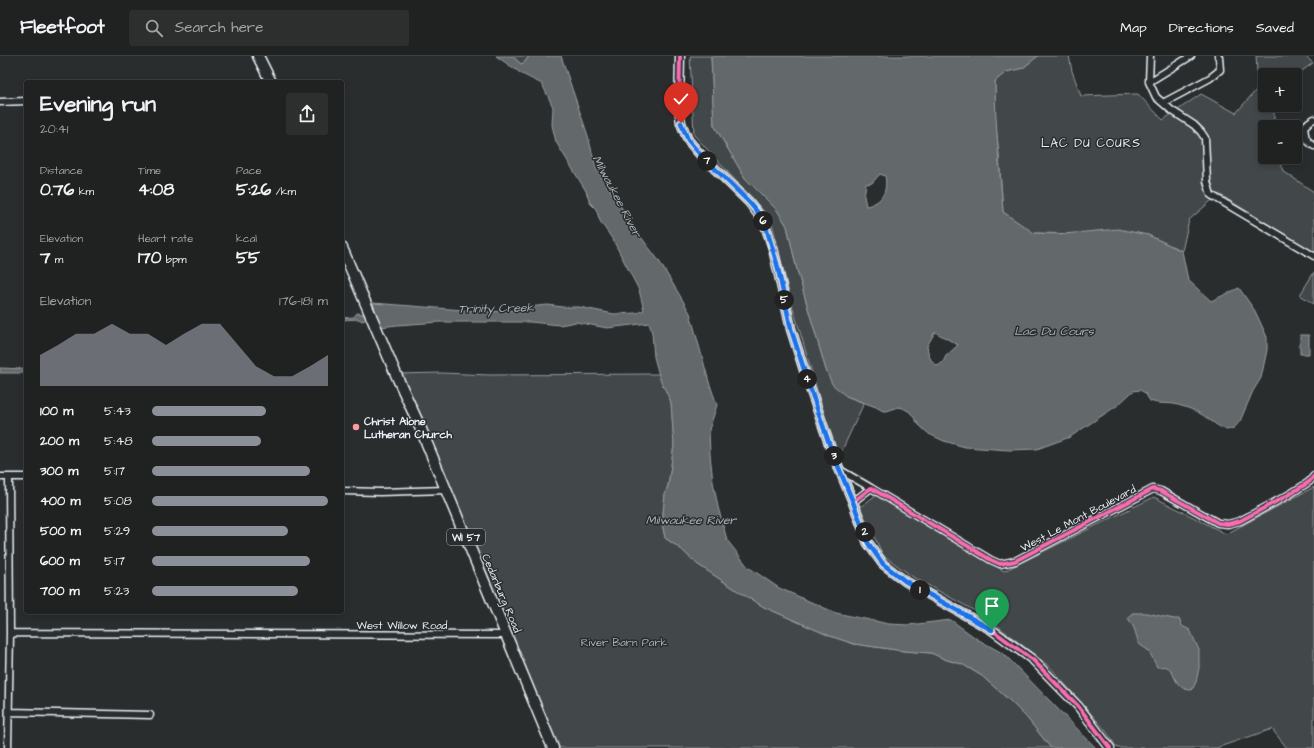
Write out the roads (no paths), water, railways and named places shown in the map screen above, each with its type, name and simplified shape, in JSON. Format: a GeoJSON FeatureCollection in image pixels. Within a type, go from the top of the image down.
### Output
{"type":"FeatureCollection","features":[{"type":"Feature","properties":{"kind":"main road"},"geometry":{"type":"LineString","coordinates":[[258,56],[270,80]]}},
{"type":"Feature","properties":{"kind":"main road","name":"Cedarburg Road"},"geometry":{"type":"LineString","coordinates":[[345,262],[369,311],[446,490],[553,748]]}},
{"type":"Feature","properties":{"kind":"street"},"geometry":{"type":"LineString","coordinates":[[680,56],[679,106],[681,123],[688,140],[698,152],[756,209],[764,222],[773,248],[801,362],[822,426],[868,543],[883,564],[905,581],[992,630],[1033,660],[1078,706],[1110,748]]}},
{"type":"Feature","properties":{"kind":"street"},"geometry":{"type":"LineString","coordinates":[[1150,56],[1149,82],[1156,97],[1171,110],[1194,125],[1205,138],[1207,182],[1211,195],[1314,256]]}},
{"type":"Feature","properties":{"kind":"street"},"geometry":{"type":"LineString","coordinates":[[1149,82],[1191,56]]}},
{"type":"Feature","properties":{"kind":"street"},"geometry":{"type":"LineString","coordinates":[[1163,103],[1210,78],[1220,70],[1218,56]]}},
{"type":"Feature","properties":{"kind":"street"},"geometry":{"type":"LineString","coordinates":[[0,102],[24,101]]}},
{"type":"Feature","properties":{"kind":"street"},"geometry":{"type":"LineString","coordinates":[[1314,119],[1304,127],[1305,136],[1308,142],[1314,146]]}},
{"type":"Feature","properties":{"kind":"street","name":"West Le Mont Boulevard"},"geometry":{"type":"LineString","coordinates":[[840,470],[1000,564],[1015,561],[1153,488],[1218,523],[1228,524],[1240,521],[1290,494],[1309,482],[1314,476]]}},
{"type":"Feature","properties":{"kind":"street"},"geometry":{"type":"LineString","coordinates":[[0,477],[24,477]]}},
{"type":"Feature","properties":{"kind":"street"},"geometry":{"type":"LineString","coordinates":[[8,748],[10,633],[9,477]]}},
{"type":"Feature","properties":{"kind":"street"},"geometry":{"type":"LineString","coordinates":[[853,502],[871,488]]}},
{"type":"Feature","properties":{"kind":"street"},"geometry":{"type":"LineString","coordinates":[[344,491],[380,492],[446,490]]}},
{"type":"Feature","properties":{"kind":"street","name":"West Willow Road"},"geometry":{"type":"LineString","coordinates":[[10,633],[506,635]]}},
{"type":"Feature","properties":{"kind":"street"},"geometry":{"type":"LineString","coordinates":[[9,712],[150,715]]}},
{"type":"Feature","properties":{"kind":"water","name":"Milwaukee River"},"geometry":{"type":"Polygon","coordinates":[[[496,56],[512,56],[521,64],[525,62],[529,56],[561,56],[588,136],[596,168],[638,233],[659,261],[690,313],[717,405],[709,430],[713,482],[718,507],[727,540],[748,567],[779,588],[836,613],[889,624],[909,625],[951,620],[977,639],[1004,654],[1096,748],[1051,748],[1027,718],[1009,700],[982,676],[962,664],[947,660],[931,653],[854,644],[830,636],[764,607],[697,564],[681,549],[665,538],[662,523],[665,494],[668,486],[674,445],[671,402],[660,379],[654,357],[652,333],[649,323],[607,328],[576,322],[560,325],[530,322],[440,322],[381,327],[378,319],[362,321],[359,319],[344,320],[344,318],[354,317],[357,313],[376,315],[373,303],[489,312],[517,310],[548,305],[579,307],[614,314],[637,313],[644,310],[639,290],[613,240],[600,221],[596,209],[590,203],[586,191],[556,142],[552,125],[553,107],[542,84],[522,74],[496,56]]]}},
{"type":"Feature","properties":{"kind":"water","name":"Lac Du Cours"},"geometry":{"type":"Polygon","coordinates":[[[711,56],[1038,56],[1023,68],[1006,72],[995,81],[1003,212],[1034,233],[1064,234],[1118,229],[1148,235],[1182,251],[1188,280],[1211,301],[1239,288],[1255,311],[1267,337],[1267,350],[1261,378],[1253,391],[1240,421],[1234,428],[1227,430],[1190,409],[1174,404],[1150,401],[1145,393],[1140,390],[1133,391],[1118,405],[1070,437],[1037,449],[1009,450],[965,447],[944,441],[929,434],[919,425],[910,412],[903,408],[898,407],[883,411],[846,396],[832,384],[826,370],[797,270],[787,226],[777,210],[745,178],[714,125],[711,56]],[[880,174],[872,183],[866,184],[864,196],[866,206],[876,202],[883,196],[886,181],[885,176],[880,174]],[[935,332],[927,346],[930,358],[938,366],[958,345],[935,332]]]}},
{"type":"Feature","properties":{"kind":"water"},"geometry":{"type":"Polygon","coordinates":[[[1300,335],[1309,335],[1309,354],[1300,354],[1300,335]]]}},
{"type":"Feature","properties":{"kind":"water"},"geometry":{"type":"Polygon","coordinates":[[[0,368],[24,369],[24,373],[0,373],[0,368]]]}},
{"type":"Feature","properties":{"kind":"water"},"geometry":{"type":"Polygon","coordinates":[[[1132,613],[1147,613],[1179,619],[1182,626],[1190,630],[1199,650],[1199,668],[1196,682],[1192,690],[1181,687],[1170,669],[1167,667],[1157,667],[1149,651],[1139,644],[1134,628],[1128,618],[1132,613]]]}},
{"type":"Feature","properties":{"kind":"place","name":"Christ Alone Lutheran Church"},"geometry":{"type":"Point","coordinates":[356,427]}},
{"type":"Feature","properties":{"kind":"district","name":"LAC DU COURS"},"geometry":{"type":"Point","coordinates":[1091,143]}},
{"type":"Feature","properties":{"kind":"water label","name":"Trinity Creek"},"geometry":{"type":"Point","coordinates":[496,308]}},
{"type":"Feature","properties":{"kind":"park label","name":"River Barn Park"},"geometry":{"type":"Point","coordinates":[624,642]}}]}
